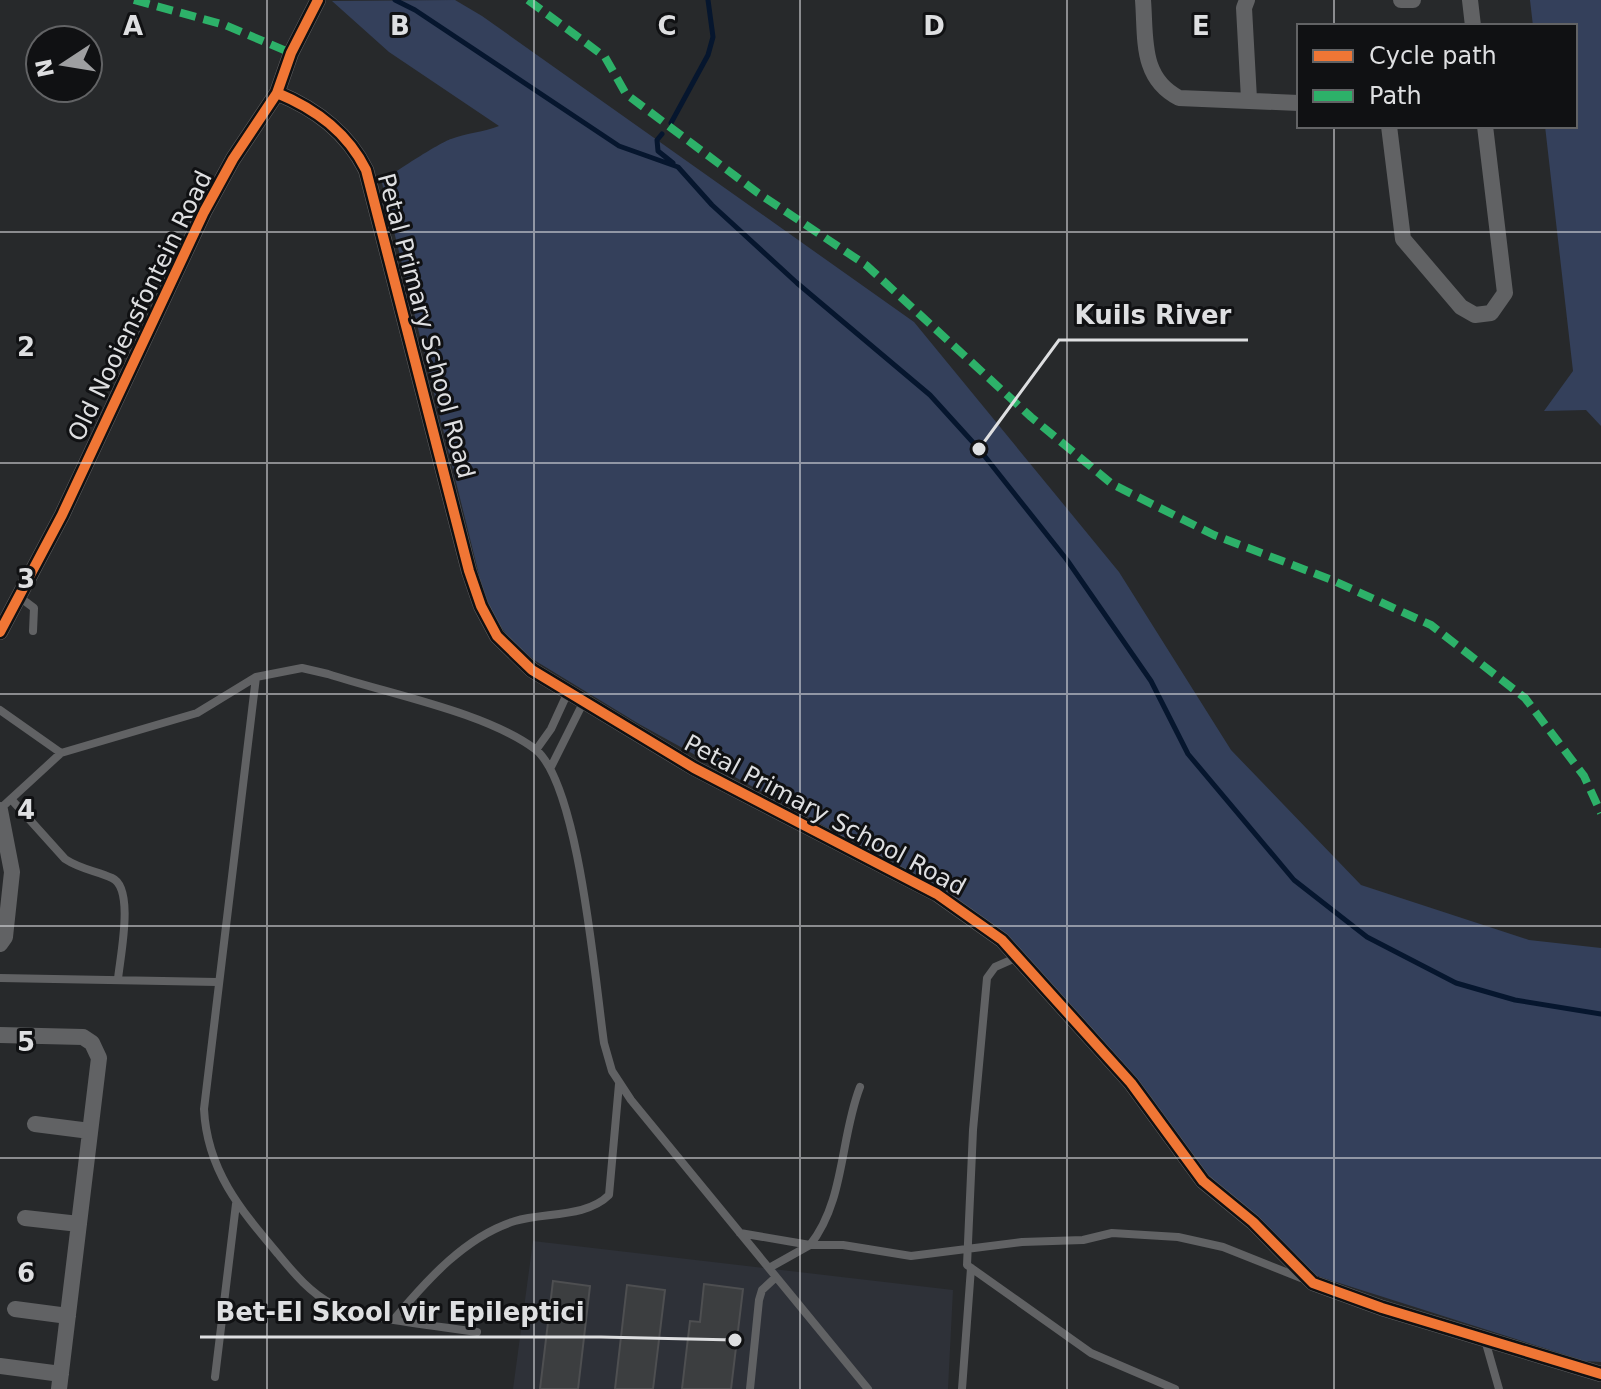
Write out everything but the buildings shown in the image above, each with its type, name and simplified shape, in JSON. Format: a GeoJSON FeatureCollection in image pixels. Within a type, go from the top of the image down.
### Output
{"type":"FeatureCollection","features":[{"type":"Feature","properties":{"kind":"street"},"geometry":{"type":"LineString","coordinates":[[1143,0],[1148,53],[1158,85],[1179,98],[1297,103]]}},
{"type":"Feature","properties":{"kind":"street"},"geometry":{"type":"LineString","coordinates":[[1247,0],[1244,8],[1249,99]]}},
{"type":"Feature","properties":{"kind":"street"},"geometry":{"type":"LineString","coordinates":[[1401,0],[1413,0]]}},
{"type":"Feature","properties":{"kind":"street"},"geometry":{"type":"LineString","coordinates":[[1470,0],[1473,24]]}},
{"type":"Feature","properties":{"kind":"street","name":"Old Nooiensfontein Road"},"geometry":{"type":"LineString","coordinates":[[0,632],[62,515],[204,212],[233,159],[277,93],[291,53],[316,3]]}},
{"type":"Feature","properties":{"kind":"street","name":"Petal Primary School Road"},"geometry":{"type":"LineString","coordinates":[[277,93],[333,126],[352,146],[366,170],[466,562],[481,606],[508,649],[583,703],[742,795],[937,894],[1002,940],[1131,1083],[1203,1181],[1253,1222],[1313,1283],[1601,1374]]}},
{"type":"Feature","properties":{"kind":"street"},"geometry":{"type":"LineString","coordinates":[[1389,128],[1403,239],[1461,307],[1469,313],[1482,315],[1497,307],[1505,293],[1485,128]]}},
{"type":"Feature","properties":{"kind":"street"},"geometry":{"type":"LineString","coordinates":[[0,944],[5,937],[12,872],[4,806]]}},
{"type":"Feature","properties":{"kind":"street"},"geometry":{"type":"LineString","coordinates":[[0,1035],[78,1036],[92,1043],[99,1058],[60,1382],[0,1366]]}},
{"type":"Feature","properties":{"kind":"street"},"geometry":{"type":"LineString","coordinates":[[35,1124],[90,1131]]}},
{"type":"Feature","properties":{"kind":"street"},"geometry":{"type":"LineString","coordinates":[[25,1218],[79,1224]]}},
{"type":"Feature","properties":{"kind":"street"},"geometry":{"type":"LineString","coordinates":[[15,1309],[68,1316]]}},
{"type":"Feature","properties":{"kind":"lane"},"geometry":{"type":"LineString","coordinates":[[17,595],[34,608],[33,631]]}},
{"type":"Feature","properties":{"kind":"lane"},"geometry":{"type":"LineString","coordinates":[[118,979],[125,904],[122,885],[114,879],[76,867],[4,806],[61,753],[197,713],[256,677],[302,668],[486,723],[536,750],[551,767],[571,819],[604,1043],[619,1084],[868,1389]]}},
{"type":"Feature","properties":{"kind":"lane"},"geometry":{"type":"LineString","coordinates":[[256,677],[217,982],[204,1109],[205,1137],[220,1177],[236,1204],[295,1274],[321,1297],[347,1310],[477,1332]]}},
{"type":"Feature","properties":{"kind":"lane"},"geometry":{"type":"LineString","coordinates":[[536,750],[551,729],[568,692]]}},
{"type":"Feature","properties":{"kind":"lane"},"geometry":{"type":"LineString","coordinates":[[551,767],[583,703]]}},
{"type":"Feature","properties":{"kind":"lane"},"geometry":{"type":"LineString","coordinates":[[0,710],[61,753]]}},
{"type":"Feature","properties":{"kind":"lane"},"geometry":{"type":"LineString","coordinates":[[962,1389],[971,1268],[967,1251],[987,978],[995,967],[1018,957]]}},
{"type":"Feature","properties":{"kind":"lane"},"geometry":{"type":"LineString","coordinates":[[0,978],[217,982]]}},
{"type":"Feature","properties":{"kind":"lane"},"geometry":{"type":"LineString","coordinates":[[395,1318],[436,1273],[481,1238],[512,1221],[593,1206],[609,1195],[619,1084]]}},
{"type":"Feature","properties":{"kind":"lane"},"geometry":{"type":"LineString","coordinates":[[769,1268],[810,1245],[830,1210],[852,1108],[860,1087]]}},
{"type":"Feature","properties":{"kind":"lane"},"geometry":{"type":"LineString","coordinates":[[215,1377],[236,1204]]}},
{"type":"Feature","properties":{"kind":"lane"},"geometry":{"type":"LineString","coordinates":[[740,1233],[810,1245],[843,1245],[911,1256],[1022,1242],[1083,1240],[1112,1233],[1164,1236],[1232,1249],[1313,1283]]}},
{"type":"Feature","properties":{"kind":"lane"},"geometry":{"type":"LineString","coordinates":[[971,1268],[1091,1353],[1175,1389]]}},
{"type":"Feature","properties":{"kind":"lane"},"geometry":{"type":"LineString","coordinates":[[750,1389],[759,1300],[762,1290],[776,1277]]}},
{"type":"Feature","properties":{"kind":"lane"},"geometry":{"type":"LineString","coordinates":[[1484,1339],[1499,1389]]}},
{"type":"Feature","properties":{"kind":"shaded area"},"geometry":{"type":"Polygon","coordinates":[[[455,0],[482,16],[914,322],[1119,572],[1231,750],[1361,885],[1529,940],[1601,948],[1601,1362],[1585,1361],[1317,1276],[1225,1196],[1021,955],[833,831],[639,724],[534,660],[511,641],[492,614],[480,579],[382,183],[445,141],[499,126],[389,52],[332,1],[455,0]]]}},
{"type":"Feature","properties":{"kind":"shaded area"},"geometry":{"type":"Polygon","coordinates":[[[1530,0],[1601,0],[1601,426],[1586,410],[1544,411],[1573,371],[1545,128],[1577,128],[1577,24],[1533,24],[1530,0]]]}},
{"type":"Feature","properties":{"kind":"shaded area"},"geometry":{"type":"Polygon","coordinates":[[[533,1241],[953,1290],[948,1389],[513,1389],[533,1241]]]}},
{"type":"Feature","properties":{"kind":"waterway"},"geometry":{"type":"LineString","coordinates":[[395,0],[415,10],[619,146],[678,167],[712,205],[797,283],[930,395],[979,449],[1067,560],[1151,681],[1188,754],[1294,880],[1367,937],[1456,983],[1515,1000],[1601,1014]]}},
{"type":"Feature","properties":{"kind":"waterway"},"geometry":{"type":"LineString","coordinates":[[671,123],[708,55],[713,37],[708,0]]}},
{"type":"Feature","properties":{"kind":"waterway"},"geometry":{"type":"LineString","coordinates":[[662,134],[657,140],[658,151],[673,163]]}},
{"type":"Feature","properties":{"kind":"marked path"},"geometry":{"type":"LineString","coordinates":[[134,0],[225,25],[291,53]]}},
{"type":"Feature","properties":{"kind":"marked path"},"geometry":{"type":"LineString","coordinates":[[528,0],[605,57],[626,94],[758,193],[866,265],[1031,417],[1112,484],[1214,535],[1332,580],[1431,625],[1525,698],[1584,776],[1601,813]]}},
{"type":"Feature","properties":{"kind":"cycle path"},"geometry":{"type":"LineString","coordinates":[[0,632],[62,515],[204,212],[233,159],[277,93],[291,53],[318,0]]}},
{"type":"Feature","properties":{"kind":"cycle path"},"geometry":{"type":"LineString","coordinates":[[277,93],[305,106],[329,123],[350,144],[366,170],[469,571],[481,606],[497,636],[532,670],[694,768],[937,894],[1002,940],[1131,1083],[1203,1181],[1253,1222],[1313,1283],[1382,1308],[1601,1374]]}},
{"type":"Feature","properties":{"kind":"place","name":"Kuils River"},"geometry":{"type":"Point","coordinates":[979,449]}},
{"type":"Feature","properties":{"kind":"place","name":"Bet-El Skool vir Epileptici"},"geometry":{"type":"Point","coordinates":[735,1340]}}]}
